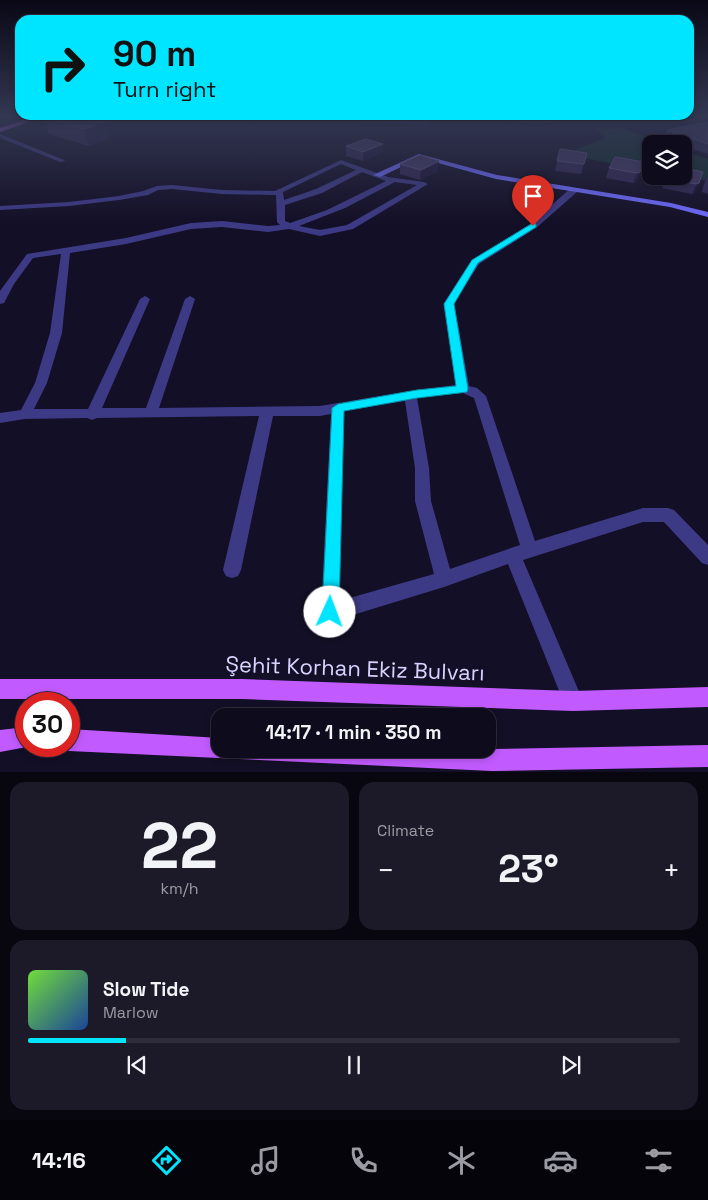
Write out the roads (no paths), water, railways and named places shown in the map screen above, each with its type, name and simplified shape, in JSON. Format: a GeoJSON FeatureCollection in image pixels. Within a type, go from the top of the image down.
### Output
{"type":"FeatureCollection","features":[{"type":"Feature","properties":{"kind":"main road","name":"Şehit Korhan Ekiz Bulvarı"},"geometry":{"type":"LineString","coordinates":[[0,689],[242,689],[572,701],[708,697]]}},
{"type":"Feature","properties":{"kind":"main road"},"geometry":{"type":"LineString","coordinates":[[0,737],[15,738]]}},
{"type":"Feature","properties":{"kind":"main road"},"geometry":{"type":"LineString","coordinates":[[0,741],[15,739]]}},
{"type":"Feature","properties":{"kind":"main road"},"geometry":{"type":"LineString","coordinates":[[80,741],[188,748],[492,760],[708,756]]}},
{"type":"Feature","properties":{"kind":"street"},"geometry":{"type":"LineString","coordinates":[[37,151],[62,161]]}},
{"type":"Feature","properties":{"kind":"street"},"geometry":{"type":"LineString","coordinates":[[377,175],[419,156],[496,177],[671,205],[708,215]]}},
{"type":"Feature","properties":{"kind":"street"},"geometry":{"type":"LineString","coordinates":[[341,162],[361,170],[394,180],[424,184],[350,227],[320,233],[289,226],[281,222],[279,190],[341,162]]}},
{"type":"Feature","properties":{"kind":"street"},"geometry":{"type":"LineString","coordinates":[[281,204],[319,191],[361,170]]}},
{"type":"Feature","properties":{"kind":"street"},"geometry":{"type":"LineString","coordinates":[[0,300],[9,284],[30,256],[126,241],[190,226],[222,224],[268,228],[289,226],[310,220],[351,203],[394,180]]}},
{"type":"Feature","properties":{"kind":"street"},"geometry":{"type":"LineString","coordinates":[[1,209],[119,198],[172,186],[222,192],[280,193]]}},
{"type":"Feature","properties":{"kind":"street"},"geometry":{"type":"LineString","coordinates":[[463,389],[449,304],[475,262],[533,226],[574,190]]}},
{"type":"Feature","properties":{"kind":"street"},"geometry":{"type":"LineString","coordinates":[[25,414],[41,383],[56,333],[66,251]]}},
{"type":"Feature","properties":{"kind":"street"},"geometry":{"type":"LineString","coordinates":[[92,415],[145,299]]}},
{"type":"Feature","properties":{"kind":"street"},"geometry":{"type":"LineString","coordinates":[[150,414],[190,299]]}},
{"type":"Feature","properties":{"kind":"street"},"geometry":{"type":"LineString","coordinates":[[0,418],[25,414],[92,415],[320,411],[410,395],[463,389],[473,391],[480,396],[530,550]]}},
{"type":"Feature","properties":{"kind":"street"},"geometry":{"type":"LineString","coordinates":[[410,395],[422,468],[423,501],[444,579]]}},
{"type":"Feature","properties":{"kind":"street"},"geometry":{"type":"LineString","coordinates":[[338,408],[330,612],[444,579],[513,555],[643,515],[668,515],[708,557]]}},
{"type":"Feature","properties":{"kind":"street"},"geometry":{"type":"LineString","coordinates":[[232,570],[267,412]]}},
{"type":"Feature","properties":{"kind":"street"},"geometry":{"type":"LineString","coordinates":[[513,555],[572,701]]}}]}
